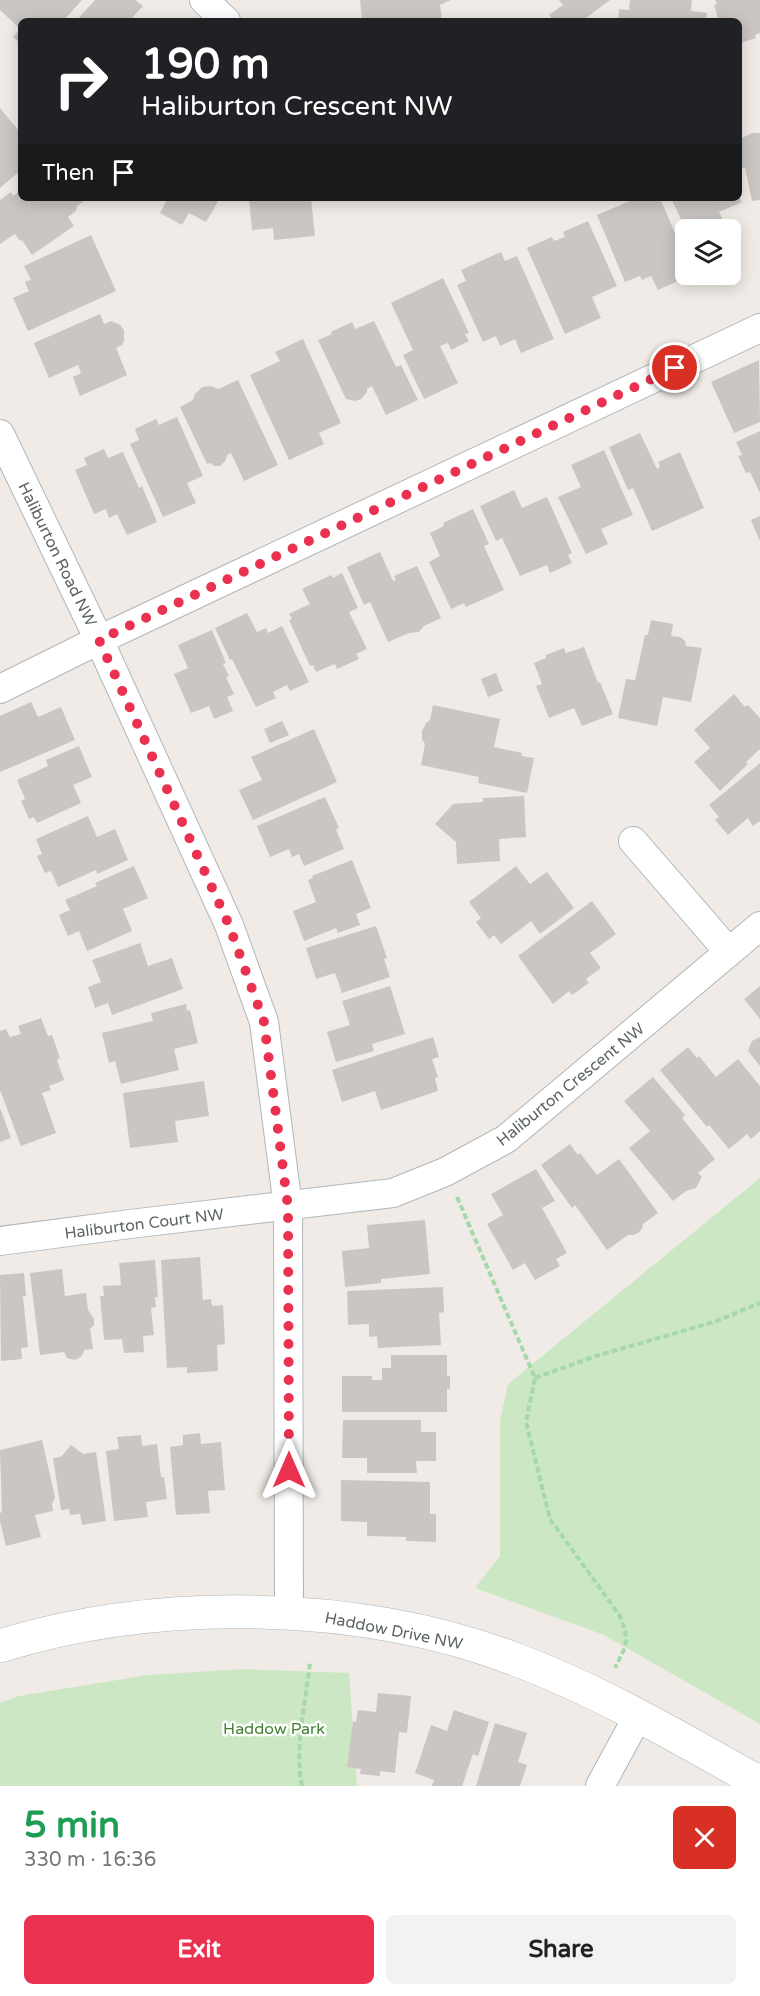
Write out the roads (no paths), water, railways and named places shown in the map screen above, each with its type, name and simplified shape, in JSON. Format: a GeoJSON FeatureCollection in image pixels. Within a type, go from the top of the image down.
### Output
{"type":"FeatureCollection","features":[{"type":"Feature","properties":{"kind":"street"},"geometry":{"type":"LineString","coordinates":[[204,0],[223,18]]}},
{"type":"Feature","properties":{"kind":"street"},"geometry":{"type":"LineString","coordinates":[[0,690],[99,640],[760,328]]}},
{"type":"Feature","properties":{"kind":"street","name":"Haliburton Road NW"},"geometry":{"type":"LineString","coordinates":[[0,434],[99,640],[229,925],[264,1022],[288,1207],[289,1613]]}},
{"type":"Feature","properties":{"kind":"street"},"geometry":{"type":"LineString","coordinates":[[633,841],[729,952]]}},
{"type":"Feature","properties":{"kind":"street","name":"Haliburton Crescent NW"},"geometry":{"type":"LineString","coordinates":[[288,1207],[393,1193],[445,1172],[506,1139],[760,926]]}},
{"type":"Feature","properties":{"kind":"street","name":"Haliburton Court NW"},"geometry":{"type":"LineString","coordinates":[[0,1241],[288,1207]]}},
{"type":"Feature","properties":{"kind":"street","name":"Haddow Drive NW"},"geometry":{"type":"LineString","coordinates":[[0,1646],[65,1630],[141,1618],[208,1613],[289,1613],[386,1625],[485,1648],[519,1660],[638,1716],[760,1783]]}},
{"type":"Feature","properties":{"kind":"street"},"geometry":{"type":"LineString","coordinates":[[600,1786],[638,1716]]}},
{"type":"Feature","properties":{"kind":"park label","name":"Haddow Park"},"geometry":{"type":"Point","coordinates":[274,1728]}}]}
